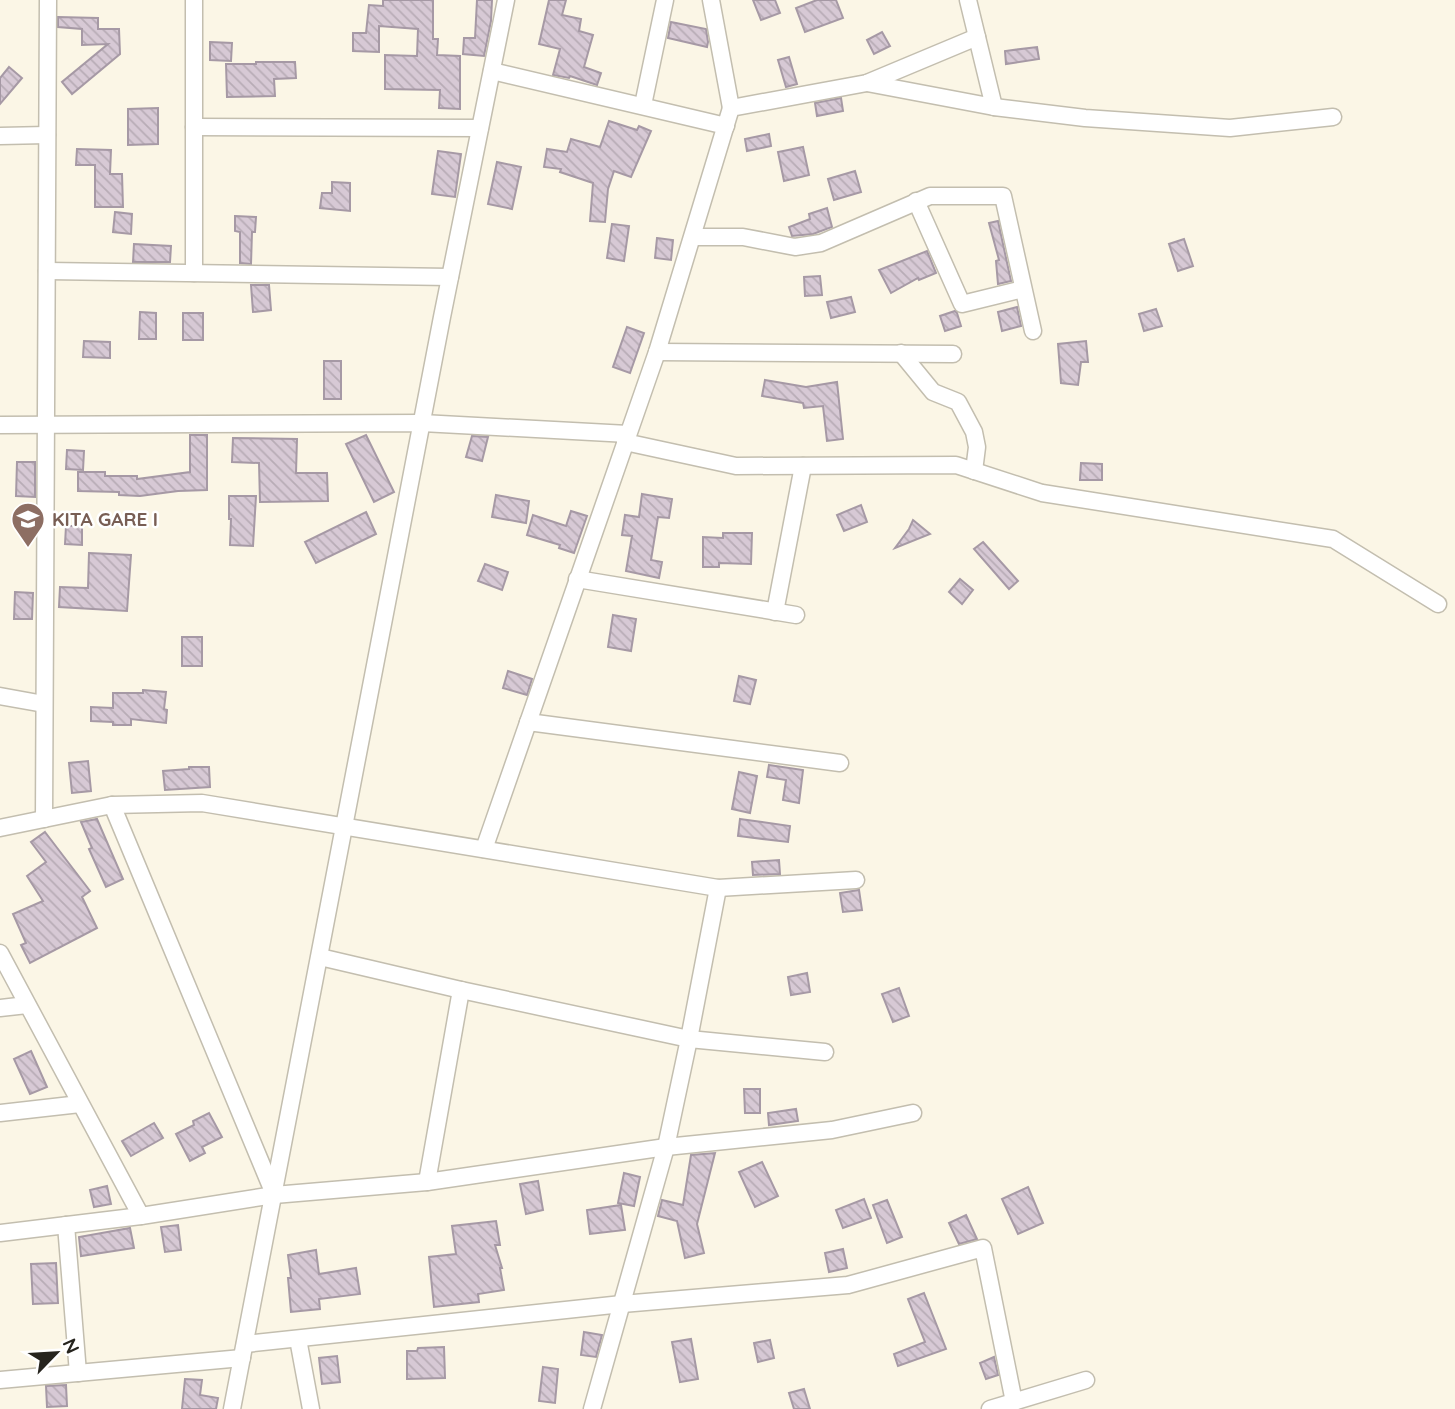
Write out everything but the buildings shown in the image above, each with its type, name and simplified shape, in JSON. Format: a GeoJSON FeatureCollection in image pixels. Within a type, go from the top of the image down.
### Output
{"type":"FeatureCollection","features":[{"type":"Feature","properties":{"kind":"street"},"geometry":{"type":"LineString","coordinates":[[44,819],[48,0]]}},
{"type":"Feature","properties":{"kind":"street"},"geometry":{"type":"LineString","coordinates":[[194,0],[194,273]]}},
{"type":"Feature","properties":{"kind":"street"},"geometry":{"type":"LineString","coordinates":[[232,1409],[506,0]]}},
{"type":"Feature","properties":{"kind":"street"},"geometry":{"type":"LineString","coordinates":[[643,105],[665,0]]}},
{"type":"Feature","properties":{"kind":"street"},"geometry":{"type":"LineString","coordinates":[[484,849],[657,352],[732,108],[711,0]]}},
{"type":"Feature","properties":{"kind":"street"},"geometry":{"type":"LineString","coordinates":[[968,0],[994,107]]}},
{"type":"Feature","properties":{"kind":"street"},"geometry":{"type":"LineString","coordinates":[[732,108],[867,83],[977,37]]}},
{"type":"Feature","properties":{"kind":"street"},"geometry":{"type":"LineString","coordinates":[[492,71],[726,126]]}},
{"type":"Feature","properties":{"kind":"street"},"geometry":{"type":"LineString","coordinates":[[867,83],[994,107],[1085,118],[1230,128],[1333,117]]}},
{"type":"Feature","properties":{"kind":"street"},"geometry":{"type":"LineString","coordinates":[[194,127],[480,128]]}},
{"type":"Feature","properties":{"kind":"street"},"geometry":{"type":"LineString","coordinates":[[0,136],[47,135]]}},
{"type":"Feature","properties":{"kind":"street"},"geometry":{"type":"LineString","coordinates":[[693,237],[743,237],[795,247],[821,243],[930,196],[1003,196],[1032,331]]}},
{"type":"Feature","properties":{"kind":"street"},"geometry":{"type":"LineString","coordinates":[[916,201],[962,303],[1023,289]]}},
{"type":"Feature","properties":{"kind":"street"},"geometry":{"type":"LineString","coordinates":[[47,271],[450,277]]}},
{"type":"Feature","properties":{"kind":"street"},"geometry":{"type":"LineString","coordinates":[[657,352],[953,354]]}},
{"type":"Feature","properties":{"kind":"street"},"geometry":{"type":"LineString","coordinates":[[901,354],[933,392],[958,402],[976,439],[974,471]]}},
{"type":"Feature","properties":{"kind":"street"},"geometry":{"type":"LineString","coordinates":[[0,425],[422,423],[627,438],[736,466],[956,465],[1042,493],[1333,539],[1438,604]]}},
{"type":"Feature","properties":{"kind":"street"},"geometry":{"type":"LineString","coordinates":[[775,612],[803,466]]}},
{"type":"Feature","properties":{"kind":"street"},"geometry":{"type":"LineString","coordinates":[[578,579],[796,615]]}},
{"type":"Feature","properties":{"kind":"street"},"geometry":{"type":"LineString","coordinates":[[0,696],[44,704]]}},
{"type":"Feature","properties":{"kind":"street"},"geometry":{"type":"LineString","coordinates":[[528,722],[840,763]]}},
{"type":"Feature","properties":{"kind":"street"},"geometry":{"type":"LineString","coordinates":[[0,828],[112,805],[202,803],[718,888],[856,880]]}},
{"type":"Feature","properties":{"kind":"street"},"geometry":{"type":"LineString","coordinates":[[112,805],[274,1195]]}},
{"type":"Feature","properties":{"kind":"street"},"geometry":{"type":"LineString","coordinates":[[592,1409],[666,1147],[718,888]]}},
{"type":"Feature","properties":{"kind":"street"},"geometry":{"type":"LineString","coordinates":[[0,954],[141,1216]]}},
{"type":"Feature","properties":{"kind":"street"},"geometry":{"type":"LineString","coordinates":[[320,957],[689,1039],[825,1052]]}},
{"type":"Feature","properties":{"kind":"street"},"geometry":{"type":"LineString","coordinates":[[427,1182],[461,990]]}},
{"type":"Feature","properties":{"kind":"street"},"geometry":{"type":"LineString","coordinates":[[0,1008],[27,1005]]}},
{"type":"Feature","properties":{"kind":"street"},"geometry":{"type":"LineString","coordinates":[[0,1113],[80,1104]]}},
{"type":"Feature","properties":{"kind":"street"},"geometry":{"type":"LineString","coordinates":[[0,1233],[141,1216],[274,1195],[427,1182],[666,1147],[832,1130],[913,1113]]}},
{"type":"Feature","properties":{"kind":"street"},"geometry":{"type":"LineString","coordinates":[[66,1225],[78,1373]]}},
{"type":"Feature","properties":{"kind":"street"},"geometry":{"type":"LineString","coordinates":[[0,1380],[78,1373],[243,1351],[298,1339],[622,1304],[848,1285],[983,1248],[1014,1402]]}},
{"type":"Feature","properties":{"kind":"street"},"geometry":{"type":"LineString","coordinates":[[298,1339],[311,1409]]}},
{"type":"Feature","properties":{"kind":"street"},"geometry":{"type":"LineString","coordinates":[[990,1409],[1086,1380]]}},
{"type":"Feature","properties":{"kind":"place","name":"KITA GARE I"},"geometry":{"type":"Point","coordinates":[28,549]}}]}
